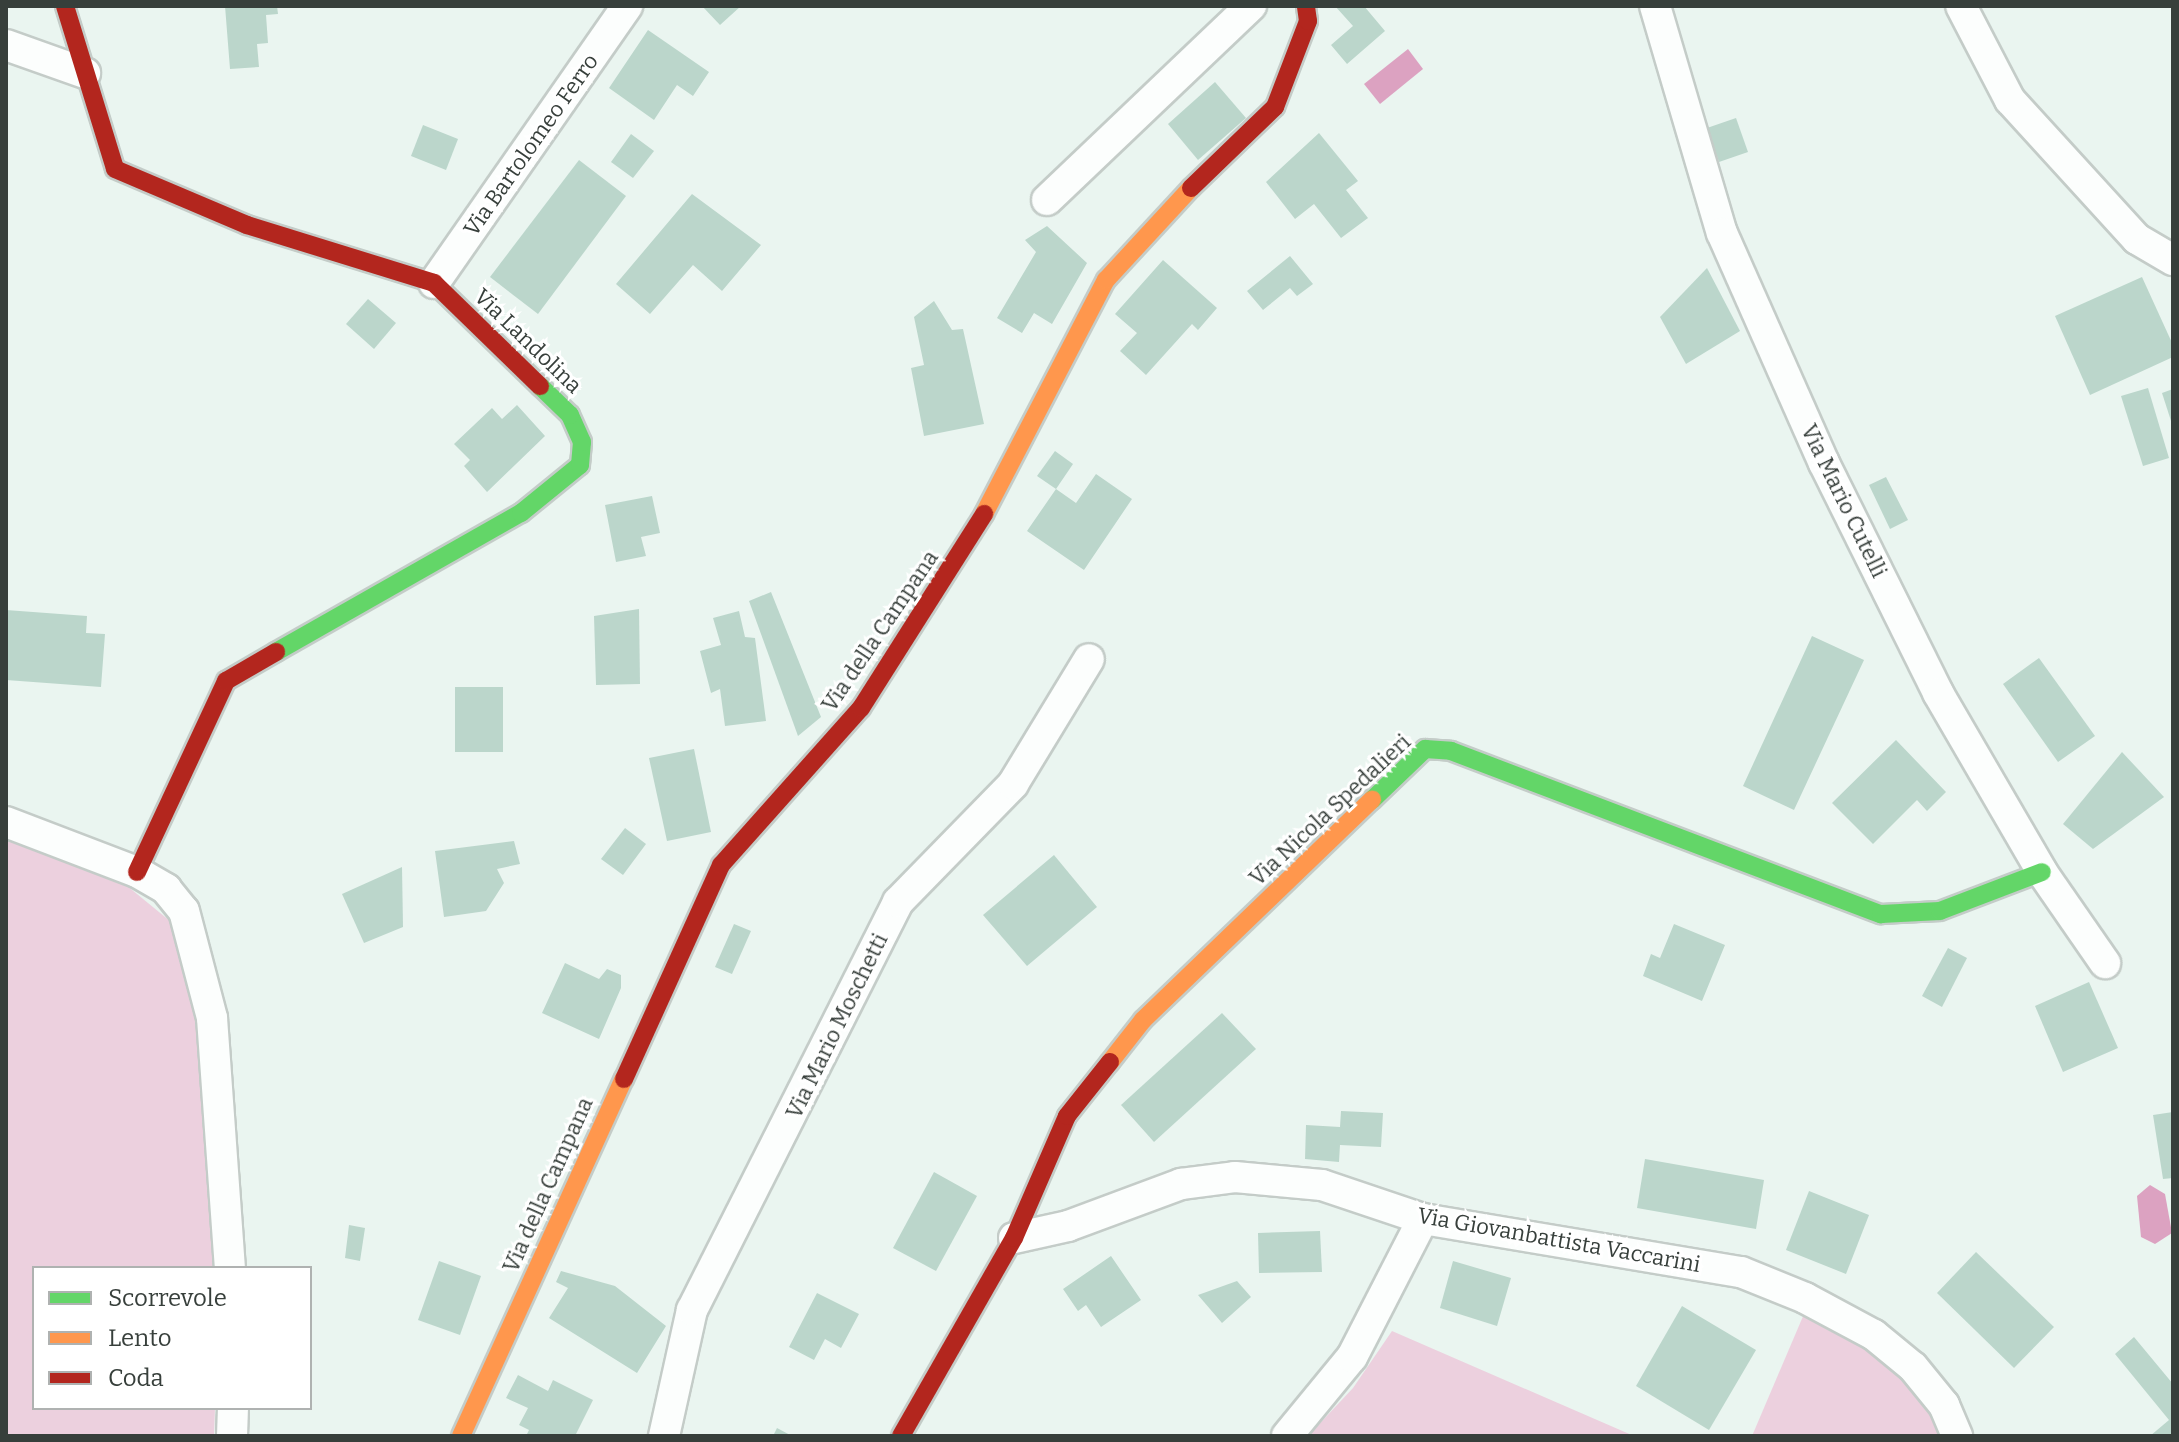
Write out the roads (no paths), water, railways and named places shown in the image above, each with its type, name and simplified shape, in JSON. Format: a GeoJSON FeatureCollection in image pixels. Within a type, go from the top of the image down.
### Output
{"type":"FeatureCollection","features":[{"type":"Feature","properties":{"kind":"street","name":"Via Landolina"},"geometry":{"type":"LineString","coordinates":[[65,6],[115,169],[247,225],[434,283],[570,415],[582,442],[580,465],[521,513],[226,681],[137,872]]}},
{"type":"Feature","properties":{"kind":"street","name":"Via Bartolomeo Ferro"},"geometry":{"type":"LineString","coordinates":[[434,283],[627,6]]}},
{"type":"Feature","properties":{"kind":"street"},"geometry":{"type":"LineString","coordinates":[[1047,200],[1251,6]]}},
{"type":"Feature","properties":{"kind":"street","name":"Via della Campana"},"geometry":{"type":"LineString","coordinates":[[461,1436],[721,865],[861,708],[924,615],[978,525],[1106,280],[1138,240],[1275,107],[1308,21],[1306,6]]}},
{"type":"Feature","properties":{"kind":"street","name":"Via Mario Cutelli"},"geometry":{"type":"LineString","coordinates":[[1655,6],[1722,233],[1817,448],[1938,693],[2042,872],[2105,963]]}},
{"type":"Feature","properties":{"kind":"street"},"geometry":{"type":"LineString","coordinates":[[1961,6],[2010,100],[2137,239],[2173,260]]}},
{"type":"Feature","properties":{"kind":"street"},"geometry":{"type":"LineString","coordinates":[[6,45],[85,73]]}},
{"type":"Feature","properties":{"kind":"street","name":"Via Mario Moschetti"},"geometry":{"type":"LineString","coordinates":[[664,1436],[692,1310],[898,902],[1013,784],[1089,659]]}},
{"type":"Feature","properties":{"kind":"street","name":"Via Nicola Spedalieri"},"geometry":{"type":"LineString","coordinates":[[901,1436],[1014,1238],[1067,1116],[1143,1020],[1425,749],[1451,751],[1881,914],[1940,911],[2042,872]]}},
{"type":"Feature","properties":{"kind":"street"},"geometry":{"type":"LineString","coordinates":[[6,822],[137,872],[166,889],[184,911],[195,940],[212,1018],[230,1266]]}},
{"type":"Feature","properties":{"kind":"street","name":"Via Giovanbattista Vaccarini"},"geometry":{"type":"LineString","coordinates":[[1014,1238],[1068,1226],[1181,1184],[1235,1177],[1322,1185],[1423,1219],[1754,1277],[1874,1335],[1913,1367],[1937,1395],[1957,1436]]}},
{"type":"Feature","properties":{"kind":"street"},"geometry":{"type":"LineString","coordinates":[[1287,1436],[1352,1357],[1423,1219]]}},
{"type":"Feature","properties":{"kind":"street"},"geometry":{"type":"LineString","coordinates":[[232,1436],[233,1410]]}}]}
